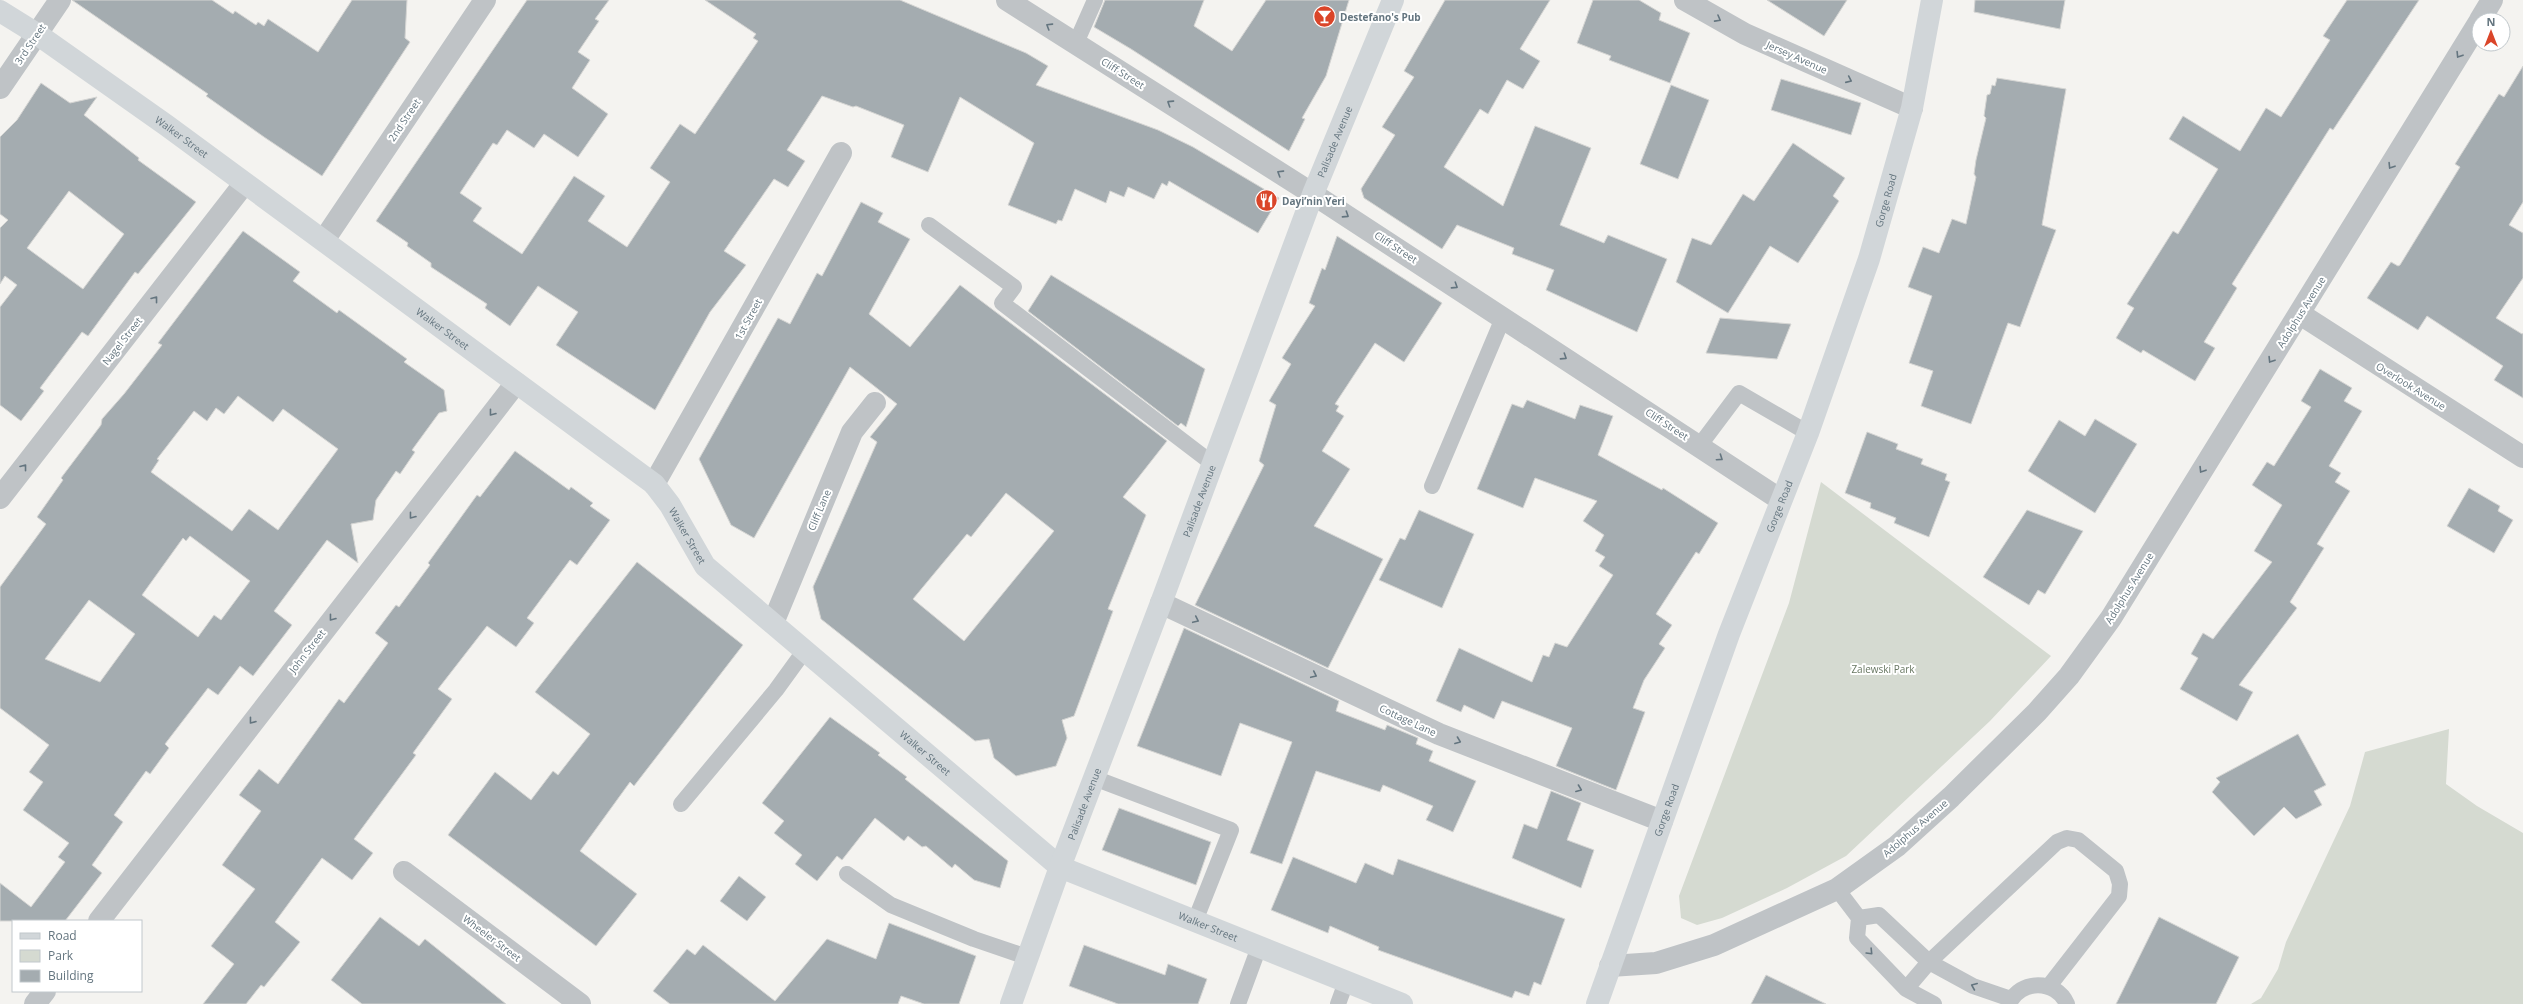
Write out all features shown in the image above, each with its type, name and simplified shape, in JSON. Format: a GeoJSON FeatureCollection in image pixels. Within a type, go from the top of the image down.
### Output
{"type":"FeatureCollection","features":[{"type":"Feature","properties":{"kind":"main road","name":"Palisade Avenue"},"geometry":{"type":"LineString","coordinates":[[1015,1003],[1027,957],[1060,866],[1161,603],[1313,194],[1392,0]]}},
{"type":"Feature","properties":{"kind":"main road","name":"Gorge Road"},"geometry":{"type":"LineString","coordinates":[[1597,1004],[1729,634],[1808,433],[1869,259],[1912,108],[1932,0]]}},
{"type":"Feature","properties":{"kind":"main road","name":"Walker Street"},"geometry":{"type":"LineString","coordinates":[[0,11],[37,34],[166,125],[244,184],[324,240],[654,484],[670,505],[705,566],[1060,866],[1402,1004]]}},
{"type":"Feature","properties":{"kind":"street","name":"3rd Street"},"geometry":{"type":"LineString","coordinates":[[0,88],[60,0]]}},
{"type":"Feature","properties":{"kind":"street","name":"2nd Street"},"geometry":{"type":"LineString","coordinates":[[324,240],[485,0]]}},
{"type":"Feature","properties":{"kind":"street","name":"Cliff Street"},"geometry":{"type":"LineString","coordinates":[[1007,0],[1313,194],[1700,445],[1781,500]]}},
{"type":"Feature","properties":{"kind":"street","name":"Jersey Avenue"},"geometry":{"type":"LineString","coordinates":[[1685,0],[1745,34],[1912,108]]}},
{"type":"Feature","properties":{"kind":"street","name":"Adolphus Avenue"},"geometry":{"type":"LineString","coordinates":[[2485,12],[2492,0]]}},
{"type":"Feature","properties":{"kind":"street","name":"Adolphus Avenue"},"geometry":{"type":"LineString","coordinates":[[1610,966],[1656,963],[1714,945],[1837,889],[1897,846],[1951,797],[2037,712],[2080,664],[2111,618],[2471,36]]}},
{"type":"Feature","properties":{"kind":"street","name":"1st Street"},"geometry":{"type":"LineString","coordinates":[[654,484],[841,153]]}},
{"type":"Feature","properties":{"kind":"street","name":"Nagel Street"},"geometry":{"type":"LineString","coordinates":[[0,498],[244,184]]}},
{"type":"Feature","properties":{"kind":"street","name":"Overlook Avenue"},"geometry":{"type":"LineString","coordinates":[[2300,314],[2523,457]]}},
{"type":"Feature","properties":{"kind":"street","name":"John Street"},"geometry":{"type":"LineString","coordinates":[[100,920],[516,383]]}},
{"type":"Feature","properties":{"kind":"street","name":"Cliff Lane"},"geometry":{"type":"LineString","coordinates":[[773,622],[852,432],[875,403]]}},
{"type":"Feature","properties":{"kind":"street","name":"Cottage Lane"},"geometry":{"type":"LineString","coordinates":[[1161,603],[1438,734],[1662,821]]}},
{"type":"Feature","properties":{"kind":"street","name":"Wheeler Street"},"geometry":{"type":"LineString","coordinates":[[404,872],[580,1004]]}},
{"type":"Feature","properties":{"kind":"street"},"geometry":{"type":"LineString","coordinates":[[35,1004],[44,992]]}},
{"type":"Feature","properties":{"kind":"lane"},"geometry":{"type":"LineString","coordinates":[[1076,43],[1095,0]]}},
{"type":"Feature","properties":{"kind":"lane"},"geometry":{"type":"LineString","coordinates":[[929,225],[1014,287],[1002,303],[1213,464]]}},
{"type":"Feature","properties":{"kind":"lane"},"geometry":{"type":"LineString","coordinates":[[1432,486],[1503,318]]}},
{"type":"Feature","properties":{"kind":"lane"},"geometry":{"type":"LineString","coordinates":[[1700,445],[1739,393],[1808,433]]}},
{"type":"Feature","properties":{"kind":"lane"},"geometry":{"type":"LineString","coordinates":[[682,804],[776,690],[805,650]]}},
{"type":"Feature","properties":{"kind":"lane"},"geometry":{"type":"LineString","coordinates":[[1094,778],[1231,830],[1195,921]]}},
{"type":"Feature","properties":{"kind":"lane"},"geometry":{"type":"LineString","coordinates":[[1906,989],[1929,962],[2056,842],[2067,838],[2078,840],[2116,871],[2120,884],[2119,896],[2049,986]]}},
{"type":"Feature","properties":{"kind":"lane"},"geometry":{"type":"LineString","coordinates":[[847,874],[891,906],[974,939],[1027,957]]}},
{"type":"Feature","properties":{"kind":"lane"},"geometry":{"type":"LineString","coordinates":[[1837,889],[1859,918],[1857,938],[1906,989],[1934,1004]]}},
{"type":"Feature","properties":{"kind":"lane"},"geometry":{"type":"LineString","coordinates":[[1859,918],[1879,915],[1929,962],[1973,986],[2010,1001],[2018,991],[2028,986],[2049,986],[2058,992],[2067,1004]]}},
{"type":"Feature","properties":{"kind":"lane"},"geometry":{"type":"LineString","coordinates":[[1238,1004],[1259,947]]}},
{"type":"Feature","properties":{"kind":"lane"},"geometry":{"type":"LineString","coordinates":[[1338,1004],[1346,982]]}},
{"type":"Feature","properties":{"kind":"green space","name":"Zalewski Park"},"geometry":{"type":"Polygon","coordinates":[[[1821,482],[2051,656],[1990,721],[1846,856],[1787,888],[1722,918],[1697,925],[1681,918],[1679,896],[1789,603],[1821,482]]]}},
{"type":"Feature","properties":{"kind":"green space"},"geometry":{"type":"Polygon","coordinates":[[[2449,729],[2446,784],[2477,806],[2523,833],[2523,1004],[2251,1004],[2261,998],[2278,969],[2286,942],[2350,806],[2365,752],[2449,729]]]}},
{"type":"Feature","properties":{"kind":"building"},"geometry":{"type":"Polygon","coordinates":[[[72,0],[212,0],[233,14],[235,11],[256,25],[258,22],[264,26],[268,19],[318,52],[352,0],[407,0],[405,38],[410,42],[322,176],[264,137],[206,96],[208,94],[72,0]]]}},
{"type":"Feature","properties":{"kind":"building"},"geometry":{"type":"Polygon","coordinates":[[[527,0],[609,0],[595,19],[599,21],[578,52],[590,60],[572,88],[608,114],[578,157],[544,134],[534,148],[507,130],[497,145],[493,143],[460,193],[482,208],[473,221],[522,254],[574,176],[605,196],[588,221],[627,247],[670,182],[650,168],[680,124],[695,134],[758,41],[753,38],[756,34],[705,0],[900,0],[1026,53],[1048,66],[1036,85],[1158,130],[1193,147],[1279,198],[1258,233],[1169,181],[1167,186],[1162,183],[1154,199],[1128,187],[1124,197],[1110,191],[1106,203],[1075,189],[1062,221],[1058,220],[1056,224],[1008,205],[1034,143],[960,97],[928,172],[891,157],[904,125],[856,106],[853,107],[822,96],[787,150],[805,161],[788,187],[774,179],[724,251],[746,265],[710,312],[655,410],[556,345],[578,312],[538,286],[510,326],[485,308],[487,304],[431,267],[431,263],[407,246],[408,243],[376,221],[527,0]]]}},
{"type":"Feature","properties":{"kind":"building"},"geometry":{"type":"Polygon","coordinates":[[[1105,0],[1204,0],[1194,26],[1232,51],[1266,0],[1349,0],[1326,76],[1302,118],[1305,119],[1289,151],[1131,49],[1094,27],[1105,0]]]}},
{"type":"Feature","properties":{"kind":"building"},"geometry":{"type":"Polygon","coordinates":[[[1445,0],[1550,0],[1520,49],[1540,61],[1523,89],[1507,80],[1488,114],[1480,109],[1444,167],[1503,206],[1535,126],[1591,148],[1560,225],[1604,243],[1608,235],[1667,259],[1637,332],[1546,290],[1554,270],[1512,254],[1514,248],[1457,225],[1442,249],[1364,198],[1361,189],[1395,135],[1382,127],[1414,77],[1404,71],[1445,0]]]}},
{"type":"Feature","properties":{"kind":"building"},"geometry":{"type":"Polygon","coordinates":[[[1593,0],[1639,0],[1661,13],[1659,20],[1690,33],[1670,83],[1609,60],[1611,56],[1577,43],[1593,0]]]}},
{"type":"Feature","properties":{"kind":"building"},"geometry":{"type":"Polygon","coordinates":[[[1767,0],[1847,0],[1824,36],[1767,0]]]}},
{"type":"Feature","properties":{"kind":"building"},"geometry":{"type":"Polygon","coordinates":[[[1975,0],[2065,0],[2060,29],[1974,12],[1975,0]]]}},
{"type":"Feature","properties":{"kind":"building"},"geometry":{"type":"Polygon","coordinates":[[[2347,0],[2419,0],[2333,130],[2330,128],[2232,284],[2237,288],[2204,342],[2215,348],[2195,381],[2143,350],[2141,353],[2116,338],[2134,308],[2127,304],[2173,231],[2178,234],[2218,169],[2169,139],[2183,116],[2240,151],[2266,108],[2281,117],[2330,40],[2323,36],[2347,0]]]}},
{"type":"Feature","properties":{"kind":"building"},"geometry":{"type":"Polygon","coordinates":[[[2523,66],[2523,202],[2509,225],[2523,233],[2523,278],[2496,318],[2522,334],[2523,333],[2523,398],[2494,380],[2503,366],[2427,316],[2418,330],[2367,298],[2391,262],[2398,266],[2400,265],[2460,167],[2455,164],[2499,94],[2504,97],[2523,66]]]}},
{"type":"Feature","properties":{"kind":"building"},"geometry":{"type":"Polygon","coordinates":[[[1997,78],[2066,89],[2042,225],[2056,230],[2020,327],[2008,323],[1971,424],[1921,406],[1933,371],[1909,363],[1932,296],[1908,287],[1923,247],[1939,253],[1952,219],[1966,224],[1976,177],[1974,174],[1976,160],[1986,118],[1984,116],[1987,95],[1990,94],[1992,85],[1995,86],[1997,78]]]}},
{"type":"Feature","properties":{"kind":"building"},"geometry":{"type":"Polygon","coordinates":[[[1781,79],[1861,103],[1851,135],[1771,110],[1781,79]]]}},
{"type":"Feature","properties":{"kind":"building"},"geometry":{"type":"Polygon","coordinates":[[[41,83],[70,103],[97,97],[84,115],[139,158],[138,160],[196,202],[138,274],[135,272],[88,336],[82,332],[40,388],[44,391],[21,421],[0,405],[0,307],[17,285],[5,276],[0,284],[0,228],[8,220],[0,214],[0,137],[17,120],[41,83]],[[69,191],[27,248],[83,289],[124,234],[69,191]]]}},
{"type":"Feature","properties":{"kind":"building"},"geometry":{"type":"Polygon","coordinates":[[[1671,85],[1709,100],[1678,179],[1640,164],[1671,85]]]}},
{"type":"Feature","properties":{"kind":"building"},"geometry":{"type":"Polygon","coordinates":[[[1793,143],[1845,178],[1833,196],[1839,201],[1798,263],[1770,246],[1728,313],[1676,282],[1692,238],[1711,245],[1743,194],[1754,201],[1793,143]]]}},
{"type":"Feature","properties":{"kind":"building"},"geometry":{"type":"Polygon","coordinates":[[[861,202],[883,213],[878,222],[910,239],[869,314],[910,347],[960,285],[1167,441],[1123,497],[1146,515],[1108,609],[1113,611],[1074,716],[1062,720],[1067,738],[1056,766],[1016,776],[994,758],[989,739],[975,741],[821,619],[813,587],[877,442],[870,437],[897,404],[850,367],[754,538],[731,525],[699,459],[778,318],[790,324],[817,273],[822,276],[861,202]],[[1006,493],[971,537],[967,534],[913,599],[964,641],[1054,531],[1006,493]]]}},
{"type":"Feature","properties":{"kind":"building"},"geometry":{"type":"Polygon","coordinates":[[[243,231],[300,272],[293,281],[337,313],[339,310],[407,359],[404,362],[444,390],[447,411],[439,413],[412,450],[415,452],[400,474],[396,471],[376,500],[373,520],[351,524],[358,563],[327,540],[274,611],[292,625],[253,676],[240,666],[218,695],[208,688],[165,744],[169,748],[150,774],[146,771],[114,815],[123,822],[92,865],[102,873],[66,920],[0,921],[0,883],[31,907],[65,862],[58,857],[69,843],[23,810],[43,782],[29,772],[49,745],[0,708],[0,587],[46,524],[37,517],[63,480],[61,478],[101,425],[102,419],[124,394],[162,345],[158,343],[243,231]],[[238,396],[224,414],[216,408],[207,421],[194,411],[157,459],[159,460],[151,472],[232,531],[249,509],[278,530],[338,449],[283,409],[273,422],[238,396]],[[190,536],[186,541],[183,538],[142,595],[198,637],[214,615],[221,620],[250,581],[190,536]],[[89,600],[45,659],[100,682],[135,634],[89,600]]]}},
{"type":"Feature","properties":{"kind":"building"},"geometry":{"type":"Polygon","coordinates":[[[1337,236],[1442,303],[1404,362],[1375,343],[1335,404],[1339,406],[1336,411],[1344,416],[1322,451],[1350,469],[1314,526],[1383,559],[1328,668],[1195,605],[1264,465],[1259,461],[1276,405],[1269,401],[1291,364],[1282,358],[1315,306],[1309,303],[1322,268],[1325,270],[1337,236]]]}},
{"type":"Feature","properties":{"kind":"building"},"geometry":{"type":"Polygon","coordinates":[[[1051,275],[1205,369],[1186,427],[1181,423],[1178,426],[1028,311],[1051,275]]]}},
{"type":"Feature","properties":{"kind":"building"},"geometry":{"type":"Polygon","coordinates":[[[1720,318],[1791,324],[1777,359],[1706,353],[1720,318]]]}},
{"type":"Feature","properties":{"kind":"building"},"geometry":{"type":"Polygon","coordinates":[[[2320,369],[2352,388],[2344,401],[2362,411],[2329,466],[2341,473],[2335,482],[2350,491],[2317,544],[2324,548],[2290,602],[2297,608],[2239,685],[2253,692],[2237,721],[2180,689],[2198,658],[2191,654],[2203,633],[2213,639],[2272,562],[2254,551],[2282,505],[2252,485],[2267,462],[2274,466],[2311,407],[2301,401],[2320,369]]]}},
{"type":"Feature","properties":{"kind":"building"},"geometry":{"type":"Polygon","coordinates":[[[1527,400],[1575,419],[1580,405],[1613,416],[1598,455],[1662,490],[1663,488],[1718,523],[1699,554],[1696,552],[1656,614],[1672,625],[1659,644],[1665,648],[1644,680],[1633,708],[1645,712],[1616,790],[1556,766],[1572,728],[1502,701],[1494,719],[1464,705],[1461,712],[1436,701],[1459,648],[1532,682],[1543,655],[1549,657],[1555,643],[1567,647],[1613,575],[1599,566],[1605,557],[1595,551],[1604,535],[1583,521],[1597,501],[1535,478],[1523,508],[1477,489],[1512,404],[1523,408],[1527,400]]]}},
{"type":"Feature","properties":{"kind":"building"},"geometry":{"type":"Polygon","coordinates":[[[2095,419],[2137,444],[2095,513],[2028,471],[2059,420],[2085,436],[2095,419]]]}},
{"type":"Feature","properties":{"kind":"building"},"geometry":{"type":"Polygon","coordinates":[[[1867,432],[1898,444],[1896,449],[1923,459],[1921,464],[1947,474],[1945,480],[1950,482],[1929,537],[1894,523],[1896,518],[1870,508],[1871,503],[1845,493],[1867,432]]]}},
{"type":"Feature","properties":{"kind":"building"},"geometry":{"type":"Polygon","coordinates":[[[515,451],[569,490],[571,487],[593,503],[590,506],[610,520],[577,565],[570,560],[527,618],[534,623],[516,647],[487,626],[438,689],[452,699],[413,753],[416,755],[354,839],[373,853],[352,880],[322,858],[275,922],[300,942],[264,987],[261,985],[246,1004],[203,1004],[234,964],[211,946],[255,889],[222,865],[261,811],[239,795],[259,769],[278,784],[339,699],[344,703],[388,643],[375,633],[396,605],[399,607],[430,565],[428,563],[477,495],[480,497],[515,451]]]}},
{"type":"Feature","properties":{"kind":"building"},"geometry":{"type":"Polygon","coordinates":[[[2469,488],[2500,506],[2498,511],[2513,520],[2494,553],[2447,526],[2469,488]]]}},
{"type":"Feature","properties":{"kind":"building"},"geometry":{"type":"Polygon","coordinates":[[[1419,510],[1474,534],[1442,608],[1379,580],[1400,538],[1405,540],[1419,510]]]}},
{"type":"Feature","properties":{"kind":"building"},"geometry":{"type":"Polygon","coordinates":[[[2027,510],[2083,531],[2045,594],[2038,590],[2029,605],[1983,577],[2027,510]]]}},
{"type":"Feature","properties":{"kind":"building"},"geometry":{"type":"Polygon","coordinates":[[[637,562],[743,645],[634,786],[630,782],[580,851],[637,894],[596,946],[448,835],[495,772],[531,800],[553,771],[558,775],[590,734],[535,692],[637,562]]]}},
{"type":"Feature","properties":{"kind":"building"},"geometry":{"type":"Polygon","coordinates":[[[1184,628],[1339,701],[1336,711],[1385,730],[1387,725],[1418,738],[1416,744],[1433,751],[1429,761],[1476,781],[1453,832],[1426,820],[1433,806],[1383,785],[1380,792],[1316,771],[1282,864],[1250,853],[1292,742],[1240,723],[1221,776],[1137,746],[1184,628]]]}},
{"type":"Feature","properties":{"kind":"building"},"geometry":{"type":"Polygon","coordinates":[[[830,717],[880,753],[878,755],[907,777],[905,779],[1008,861],[1000,888],[974,880],[955,864],[952,868],[926,846],[922,847],[908,836],[904,841],[875,818],[842,860],[837,856],[817,881],[795,864],[802,855],[774,833],[784,821],[762,803],[830,717]]]}},
{"type":"Feature","properties":{"kind":"building"},"geometry":{"type":"Polygon","coordinates":[[[2298,734],[2326,785],[2314,791],[2322,805],[2296,819],[2284,807],[2254,836],[2212,792],[2220,782],[2216,778],[2298,734]]]}},
{"type":"Feature","properties":{"kind":"building"},"geometry":{"type":"Polygon","coordinates":[[[1551,791],[1581,803],[1567,840],[1594,850],[1581,888],[1512,858],[1524,824],[1537,829],[1551,791]]]}},
{"type":"Feature","properties":{"kind":"building"},"geometry":{"type":"Polygon","coordinates":[[[1119,808],[1211,842],[1196,885],[1102,850],[1119,808]]]}},
{"type":"Feature","properties":{"kind":"building"},"geometry":{"type":"Polygon","coordinates":[[[1293,857],[1356,883],[1365,863],[1393,875],[1398,859],[1565,919],[1541,985],[1534,982],[1529,996],[1515,991],[1512,998],[1378,950],[1379,947],[1330,926],[1328,933],[1271,910],[1293,857]]]}},
{"type":"Feature","properties":{"kind":"building"},"geometry":{"type":"Polygon","coordinates":[[[739,876],[766,897],[747,921],[720,901],[739,876]]]}},
{"type":"Feature","properties":{"kind":"building"},"geometry":{"type":"Polygon","coordinates":[[[380,917],[419,946],[425,939],[506,1004],[362,1004],[331,980],[380,917]]]}},
{"type":"Feature","properties":{"kind":"building"},"geometry":{"type":"Polygon","coordinates":[[[2159,917],[2239,957],[2216,1004],[2116,1004],[2159,917]]]}},
{"type":"Feature","properties":{"kind":"building"},"geometry":{"type":"Polygon","coordinates":[[[889,923],[976,956],[959,1004],[924,1004],[901,996],[898,1004],[670,1004],[653,991],[687,949],[695,955],[703,945],[775,1001],[827,939],[876,959],[889,923]]]}},
{"type":"Feature","properties":{"kind":"building"},"geometry":{"type":"Polygon","coordinates":[[[1084,945],[1165,975],[1168,964],[1207,979],[1198,1004],[1118,1004],[1069,986],[1084,945]]]}},
{"type":"Feature","properties":{"kind":"building"},"geometry":{"type":"Polygon","coordinates":[[[1766,975],[1826,1004],[1751,1004],[1766,975]]]}},
{"type":"Feature","properties":{"kind":"place","name":"Destefano's Pub"},"geometry":{"type":"Point","coordinates":[1324,17]}},
{"type":"Feature","properties":{"kind":"place","name":"Dayi’nin Yeri"},"geometry":{"type":"Point","coordinates":[1266,201]}}]}
